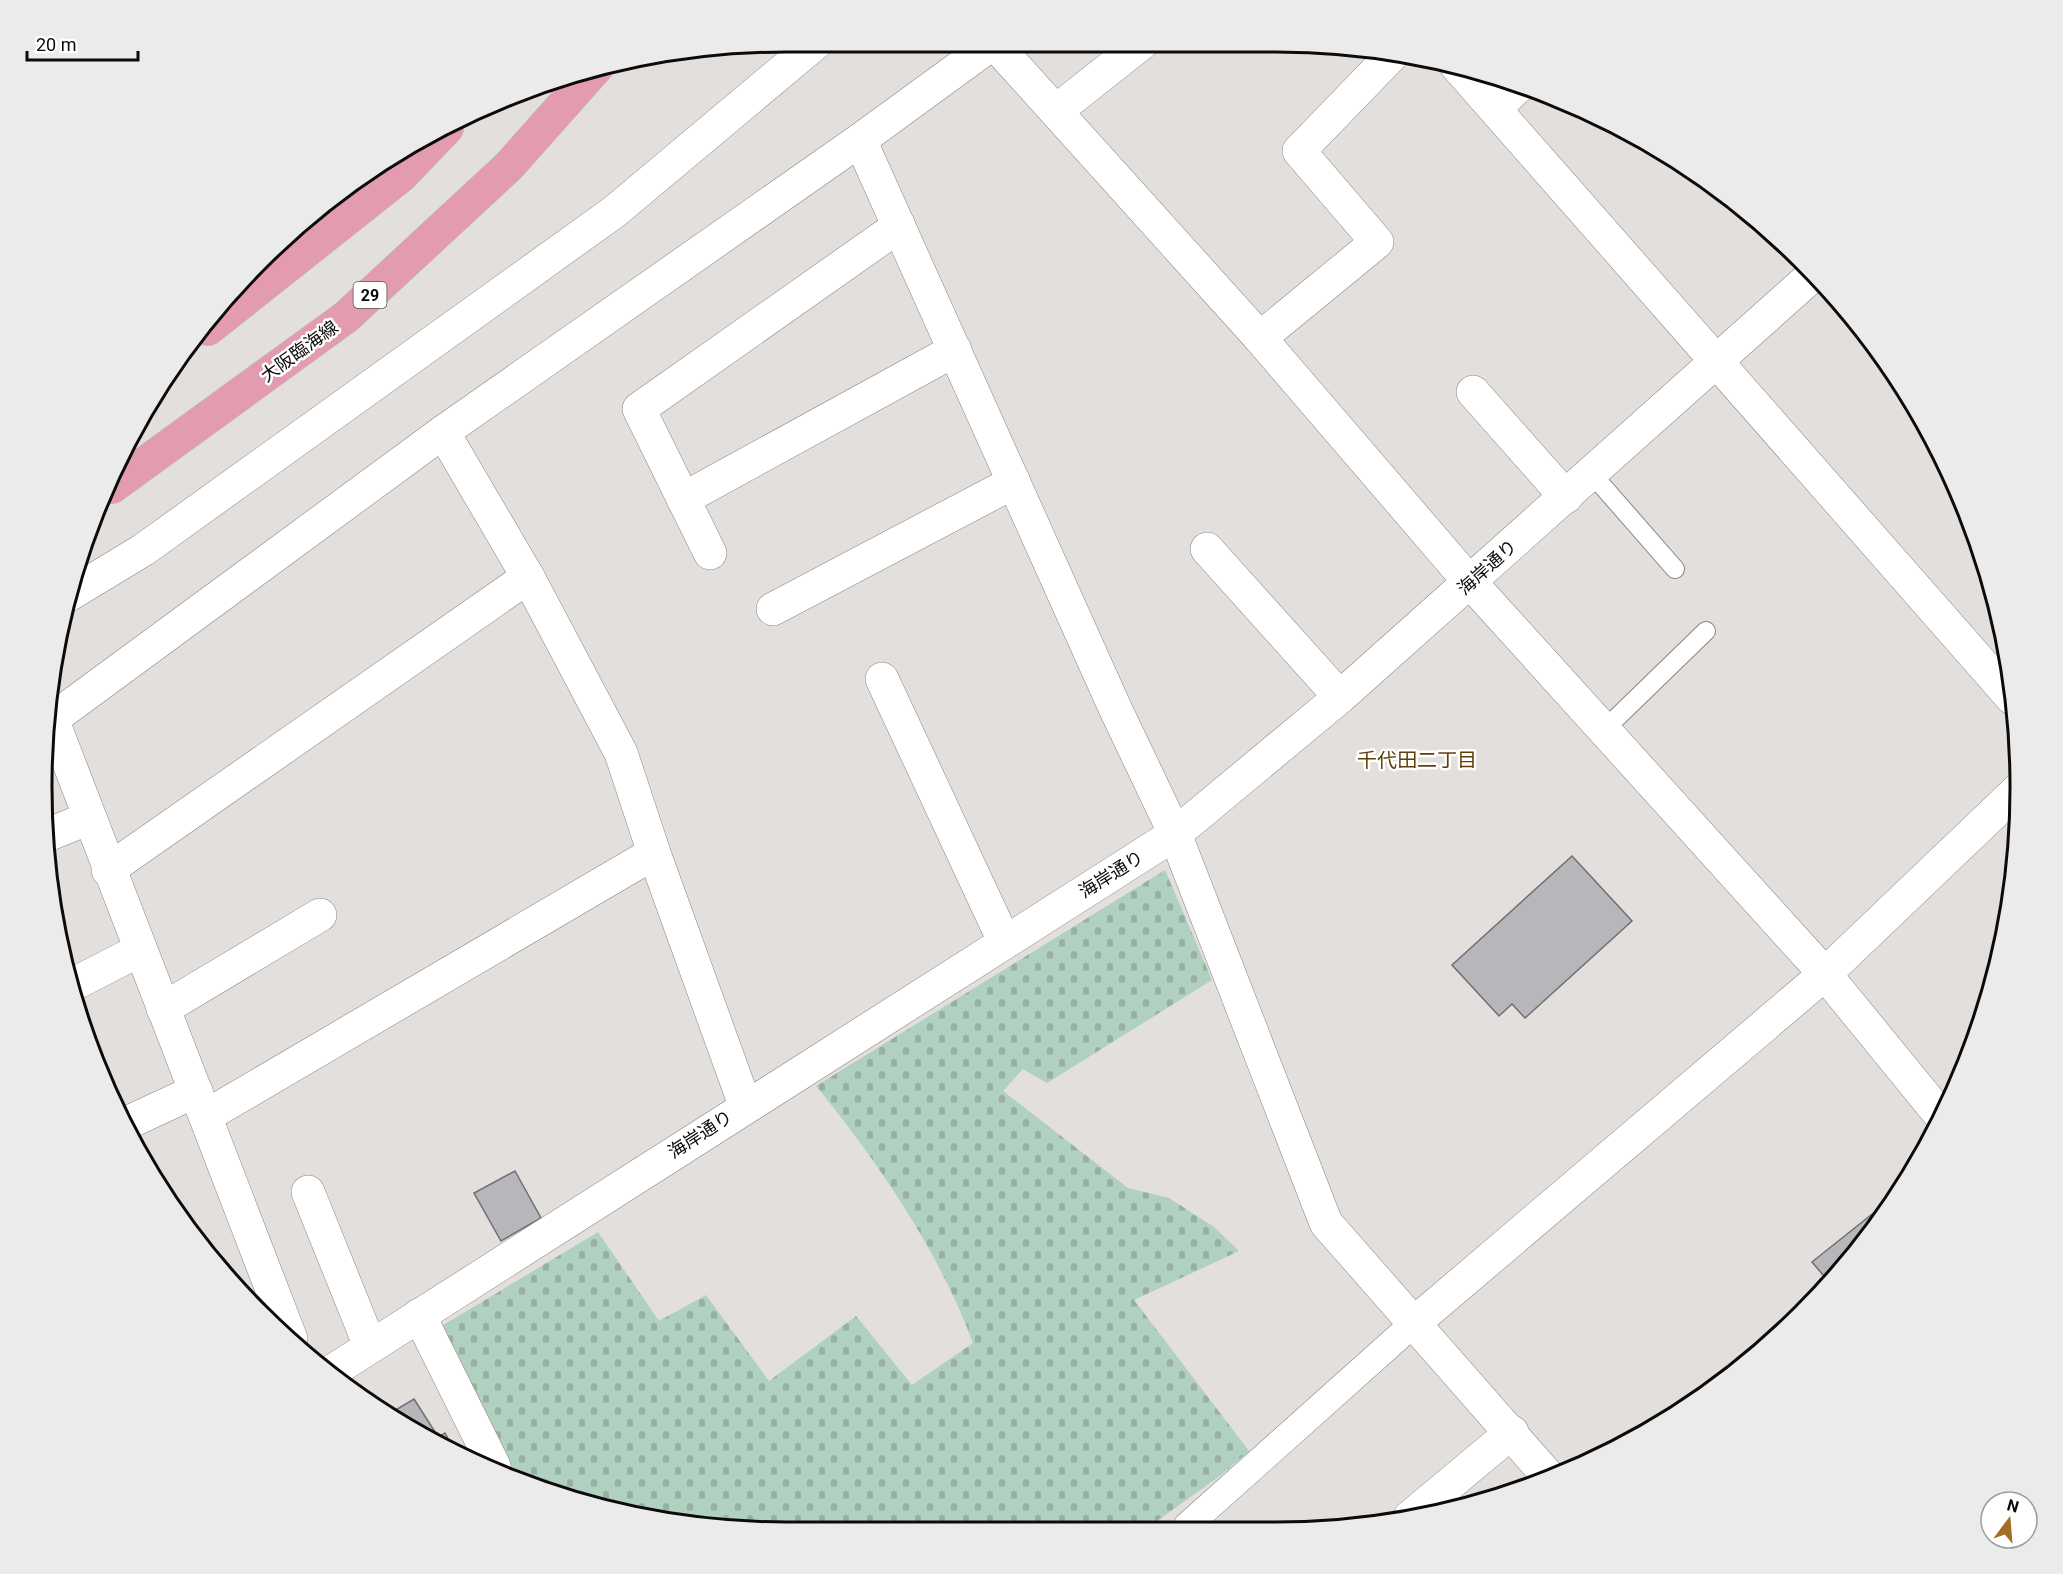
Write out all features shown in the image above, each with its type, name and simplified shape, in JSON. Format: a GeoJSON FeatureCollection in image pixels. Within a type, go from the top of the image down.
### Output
{"type":"FeatureCollection","features":[{"type":"Feature","properties":{"kind":"main road","name":"大阪臨海線"},"geometry":{"type":"LineString","coordinates":[[119,482],[346,317],[509,166],[584,82]]}},
{"type":"Feature","properties":{"kind":"main road"},"geometry":{"type":"LineString","coordinates":[[224,317],[401,176],[430,145]]}},
{"type":"Feature","properties":{"kind":"street"},"geometry":{"type":"LineString","coordinates":[[81,588],[143,550],[614,212],[805,52]]}},
{"type":"Feature","properties":{"kind":"street"},"geometry":{"type":"LineString","coordinates":[[57,715],[443,432],[860,140],[982,52]]}},
{"type":"Feature","properties":{"kind":"street"},"geometry":{"type":"LineString","coordinates":[[1002,52],[1260,338],[1470,583],[1605,729],[1825,974],[1936,1110]]}},
{"type":"Feature","properties":{"kind":"street"},"geometry":{"type":"LineString","coordinates":[[1056,111],[1131,52]]}},
{"type":"Feature","properties":{"kind":"street"},"geometry":{"type":"LineString","coordinates":[[1260,338],[1377,242],[1299,151],[1386,61]]}},
{"type":"Feature","properties":{"kind":"street"},"geometry":{"type":"LineString","coordinates":[[1468,79],[2004,688]]}},
{"type":"Feature","properties":{"kind":"street"},"geometry":{"type":"LineString","coordinates":[[1494,108],[1513,91]]}},
{"type":"Feature","properties":{"kind":"street"},"geometry":{"type":"LineString","coordinates":[[860,140],[1174,834],[1326,1223],[1544,1471]]}},
{"type":"Feature","properties":{"kind":"street"},"geometry":{"type":"LineString","coordinates":[[294,244],[401,176]]}},
{"type":"Feature","properties":{"kind":"street"},"geometry":{"type":"LineString","coordinates":[[710,553],[639,410],[899,226]]}},
{"type":"Feature","properties":{"kind":"street","name":"海岸通り"},"geometry":{"type":"LineString","coordinates":[[337,1368],[745,1105],[1174,834],[1341,697],[1807,280]]}},
{"type":"Feature","properties":{"kind":"street"},"geometry":{"type":"LineString","coordinates":[[683,499],[955,350]]}},
{"type":"Feature","properties":{"kind":"street"},"geometry":{"type":"LineString","coordinates":[[1473,392],[1566,497]]}},
{"type":"Feature","properties":{"kind":"street"},"geometry":{"type":"LineString","coordinates":[[443,432],[528,577],[621,753],[654,853],[745,1105]]}},
{"type":"Feature","properties":{"kind":"street"},"geometry":{"type":"LineString","coordinates":[[773,609],[1014,482]]}},
{"type":"Feature","properties":{"kind":"street"},"geometry":{"type":"LineString","coordinates":[[1207,549],[1341,697]]}},
{"type":"Feature","properties":{"kind":"street"},"geometry":{"type":"LineString","coordinates":[[108,870],[528,577]]}},
{"type":"Feature","properties":{"kind":"street"},"geometry":{"type":"LineString","coordinates":[[882,679],[998,928]]}},
{"type":"Feature","properties":{"kind":"street"},"geometry":{"type":"LineString","coordinates":[[55,729],[284,1321]]}},
{"type":"Feature","properties":{"kind":"street"},"geometry":{"type":"LineString","coordinates":[[1191,1522],[1413,1324],[1825,974],[2010,799]]}},
{"type":"Feature","properties":{"kind":"street"},"geometry":{"type":"LineString","coordinates":[[54,833],[89,818]]}},
{"type":"Feature","properties":{"kind":"street"},"geometry":{"type":"LineString","coordinates":[[133,1121],[201,1104],[654,853]]}},
{"type":"Feature","properties":{"kind":"street"},"geometry":{"type":"LineString","coordinates":[[163,1009],[320,915]]}},
{"type":"Feature","properties":{"kind":"street"},"geometry":{"type":"LineString","coordinates":[[79,981],[140,950]]}},
{"type":"Feature","properties":{"kind":"street"},"geometry":{"type":"LineString","coordinates":[[308,1192],[370,1346]]}},
{"type":"Feature","properties":{"kind":"street"},"geometry":{"type":"LineString","coordinates":[[419,1315],[491,1459]]}},
{"type":"Feature","properties":{"kind":"street"},"geometry":{"type":"LineString","coordinates":[[1423,1506],[1512,1432]]}},
{"type":"Feature","properties":{"kind":"lane"},"geometry":{"type":"LineString","coordinates":[[1592,474],[1675,569]]}},
{"type":"Feature","properties":{"kind":"lane"},"geometry":{"type":"LineString","coordinates":[[1605,729],[1706,631]]}},
{"type":"Feature","properties":{"kind":"green space"},"geometry":{"type":"Polygon","coordinates":[[[1165,870],[1212,980],[1047,1083],[1023,1069],[1003,1091],[1128,1188],[1169,1198],[1214,1227],[1239,1251],[1134,1300],[1249,1451],[1221,1475],[1156,1522],[739,1520],[691,1515],[597,1496],[551,1483],[502,1464],[435,1330],[598,1232],[659,1321],[706,1295],[769,1381],[856,1316],[912,1385],[973,1343],[943,1275],[905,1208],[862,1145],[816,1086],[1165,870]]]}},
{"type":"Feature","properties":{"kind":"building"},"geometry":{"type":"Polygon","coordinates":[[[1572,856],[1632,921],[1525,1018],[1512,1004],[1499,1016],[1452,965],[1572,856]]]}},
{"type":"Feature","properties":{"kind":"building"},"geometry":{"type":"Polygon","coordinates":[[[515,1171],[541,1218],[501,1241],[474,1193],[515,1171]]]}},
{"type":"Feature","properties":{"kind":"building"},"geometry":{"type":"Polygon","coordinates":[[[1875,1212],[1824,1276],[1812,1262],[1875,1212]]]}},
{"type":"Feature","properties":{"kind":"building"},"geometry":{"type":"Polygon","coordinates":[[[414,1399],[434,1431],[420,1423],[397,1409],[414,1399]]]}},
{"type":"Feature","properties":{"kind":"district","name":"千代田二丁目"},"geometry":{"type":"Point","coordinates":[1417,760]}}]}
